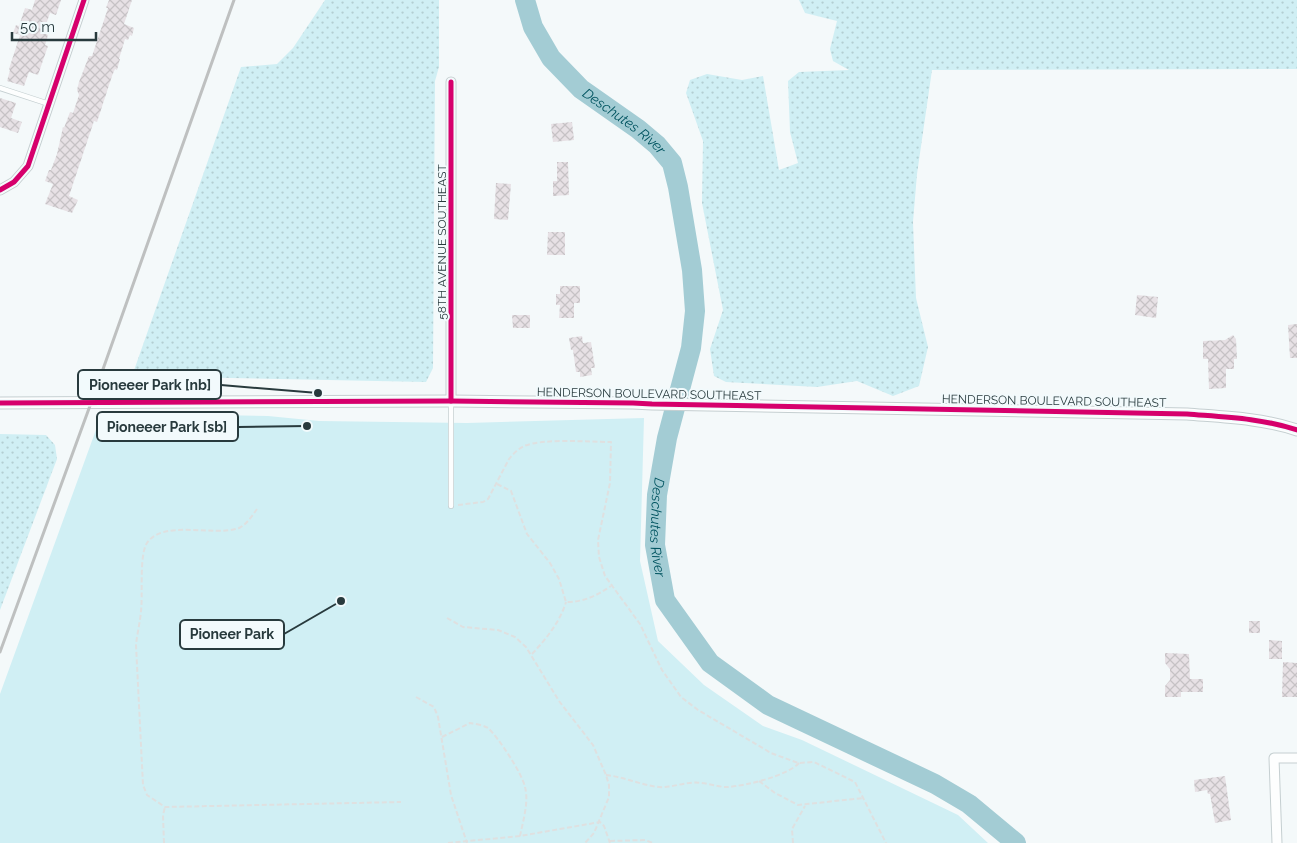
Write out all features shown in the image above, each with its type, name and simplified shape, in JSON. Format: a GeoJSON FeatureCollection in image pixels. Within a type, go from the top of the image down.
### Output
{"type":"FeatureCollection","features":[{"type":"Feature","properties":{"kind":"street"},"geometry":{"type":"LineString","coordinates":[[0,190],[14,182],[28,166],[84,0]]}},
{"type":"Feature","properties":{"kind":"street","name":"58TH AVENUE SOUTHEAST"},"geometry":{"type":"LineString","coordinates":[[451,82],[451,401]]}},
{"type":"Feature","properties":{"kind":"street","name":"HENDERSON BOULEVARD SOUTHEAST"},"geometry":{"type":"LineString","coordinates":[[0,403],[451,401],[1187,414],[1242,418],[1297,430]]}},
{"type":"Feature","properties":{"kind":"street"},"geometry":{"type":"LineString","coordinates":[[1277,843],[1274,758],[1297,758]]}},
{"type":"Feature","properties":{"kind":"lane"},"geometry":{"type":"LineString","coordinates":[[0,88],[49,104]]}},
{"type":"Feature","properties":{"kind":"lane"},"geometry":{"type":"LineString","coordinates":[[451,401],[451,506]]}},
{"type":"Feature","properties":{"kind":"path"},"geometry":{"type":"LineString","coordinates":[[451,506],[483,502],[488,499],[514,453],[524,446],[558,442],[611,442],[610,483],[598,540],[599,557],[605,576],[640,624],[662,670],[681,697],[698,710],[771,753],[800,763],[814,762],[855,782],[886,843]]}},
{"type":"Feature","properties":{"kind":"path"},"geometry":{"type":"LineString","coordinates":[[497,484],[511,491],[527,534],[559,580],[566,602],[556,624],[531,655]]}},
{"type":"Feature","properties":{"kind":"path"},"geometry":{"type":"LineString","coordinates":[[257,509],[247,523],[239,528],[212,531],[175,530],[161,533],[151,538],[146,544],[143,556],[141,611],[136,645],[143,785],[147,794],[165,807],[401,802]]}},
{"type":"Feature","properties":{"kind":"path"},"geometry":{"type":"LineString","coordinates":[[566,602],[580,602],[611,586]]}},
{"type":"Feature","properties":{"kind":"path"},"geometry":{"type":"LineString","coordinates":[[446,618],[462,627],[498,630],[515,637],[526,647],[559,701],[593,745],[606,775],[609,785],[609,797],[600,822],[594,833],[585,843]]}},
{"type":"Feature","properties":{"kind":"path"},"geometry":{"type":"LineString","coordinates":[[416,697],[434,707],[438,717],[451,795],[467,842]]}},
{"type":"Feature","properties":{"kind":"path"},"geometry":{"type":"LineString","coordinates":[[442,737],[470,723],[486,727],[496,736],[518,770],[525,787],[525,808],[520,836]]}},
{"type":"Feature","properties":{"kind":"path"},"geometry":{"type":"LineString","coordinates":[[606,775],[659,787],[690,783],[711,783],[727,787],[759,781],[793,769],[800,763]]}},
{"type":"Feature","properties":{"kind":"path"},"geometry":{"type":"LineString","coordinates":[[759,781],[775,793],[798,805],[805,806],[863,798]]}},
{"type":"Feature","properties":{"kind":"path"},"geometry":{"type":"LineString","coordinates":[[793,843],[792,828],[805,806]]}},
{"type":"Feature","properties":{"kind":"path"},"geometry":{"type":"LineString","coordinates":[[164,843],[163,815],[165,807]]}},
{"type":"Feature","properties":{"kind":"path"},"geometry":{"type":"LineString","coordinates":[[448,843],[520,836],[600,822]]}},
{"type":"Feature","properties":{"kind":"path"},"geometry":{"type":"LineString","coordinates":[[600,822],[604,826],[610,842],[645,840],[653,843]]}},
{"type":"Feature","properties":{"kind":"shaded area"},"geometry":{"type":"Polygon","coordinates":[[[325,0],[439,0],[439,67],[435,81],[433,368],[426,382],[132,376],[241,67],[277,64],[293,48],[325,0]]]}},
{"type":"Feature","properties":{"kind":"shaded area"},"geometry":{"type":"Polygon","coordinates":[[[799,0],[1297,0],[1297,69],[932,70],[917,174],[913,222],[916,298],[928,347],[919,386],[893,396],[857,381],[817,387],[726,382],[714,376],[710,349],[723,310],[702,203],[703,141],[686,93],[690,80],[707,74],[742,80],[763,76],[779,170],[798,163],[790,132],[788,81],[799,72],[849,70],[833,61],[830,49],[837,21],[805,13],[799,0]]]}},
{"type":"Feature","properties":{"kind":"shaded area"},"geometry":{"type":"Polygon","coordinates":[[[106,413],[268,416],[319,421],[467,423],[644,418],[640,561],[658,641],[704,685],[763,726],[802,740],[958,815],[988,843],[0,843],[0,694],[97,427],[106,413]]]}},
{"type":"Feature","properties":{"kind":"shaded area"},"geometry":{"type":"Polygon","coordinates":[[[0,434],[46,435],[55,445],[57,459],[0,610],[0,434]]]}},
{"type":"Feature","properties":{"kind":"building"},"geometry":{"type":"Polygon","coordinates":[[[35,0],[61,0],[56,15],[50,13],[43,33],[48,35],[45,45],[48,46],[38,75],[29,72],[24,86],[7,81],[20,35],[13,33],[16,25],[19,26],[25,8],[32,10],[35,0]]]}},
{"type":"Feature","properties":{"kind":"building"},"geometry":{"type":"Polygon","coordinates":[[[109,0],[132,0],[124,24],[134,28],[132,36],[130,35],[128,40],[125,39],[117,70],[115,69],[112,76],[97,122],[94,121],[69,196],[78,200],[72,213],[45,204],[53,184],[45,181],[57,154],[63,127],[70,112],[73,113],[79,95],[77,90],[79,82],[89,56],[92,56],[109,0]]]}},
{"type":"Feature","properties":{"kind":"building"},"geometry":{"type":"Polygon","coordinates":[[[0,98],[16,103],[11,118],[22,122],[18,133],[0,127],[0,98]]]}},
{"type":"Feature","properties":{"kind":"building"},"geometry":{"type":"Polygon","coordinates":[[[572,122],[574,140],[553,142],[551,124],[572,122]]]}},
{"type":"Feature","properties":{"kind":"building"},"geometry":{"type":"Polygon","coordinates":[[[557,162],[568,162],[569,195],[553,196],[553,181],[557,181],[557,162]]]}},
{"type":"Feature","properties":{"kind":"building"},"geometry":{"type":"Polygon","coordinates":[[[496,183],[511,184],[508,220],[494,219],[496,183]]]}},
{"type":"Feature","properties":{"kind":"building"},"geometry":{"type":"Polygon","coordinates":[[[548,232],[565,232],[565,255],[547,255],[548,232]]]}},
{"type":"Feature","properties":{"kind":"building"},"geometry":{"type":"Polygon","coordinates":[[[560,286],[580,286],[580,303],[574,303],[574,318],[559,318],[560,305],[556,305],[556,294],[560,294],[560,286]]]}},
{"type":"Feature","properties":{"kind":"building"},"geometry":{"type":"Polygon","coordinates":[[[1137,295],[1158,297],[1156,318],[1135,315],[1137,295]]]}},
{"type":"Feature","properties":{"kind":"building"},"geometry":{"type":"Polygon","coordinates":[[[512,315],[530,315],[530,328],[513,328],[512,315]]]}},
{"type":"Feature","properties":{"kind":"building"},"geometry":{"type":"Polygon","coordinates":[[[1297,324],[1297,358],[1290,358],[1288,325],[1297,324]]]}},
{"type":"Feature","properties":{"kind":"building"},"geometry":{"type":"Polygon","coordinates":[[[1233,335],[1236,339],[1237,359],[1234,359],[1234,369],[1226,369],[1226,388],[1209,389],[1208,359],[1203,359],[1203,341],[1225,340],[1233,335]]]}},
{"type":"Feature","properties":{"kind":"building"},"geometry":{"type":"Polygon","coordinates":[[[582,336],[583,343],[591,342],[595,368],[591,368],[592,375],[580,377],[580,372],[576,372],[569,338],[582,336]]]}},
{"type":"Feature","properties":{"kind":"building"},"geometry":{"type":"Polygon","coordinates":[[[1249,621],[1260,621],[1260,633],[1249,633],[1249,621]]]}},
{"type":"Feature","properties":{"kind":"building"},"geometry":{"type":"Polygon","coordinates":[[[1269,640],[1282,641],[1282,659],[1269,659],[1269,640]]]}},
{"type":"Feature","properties":{"kind":"building"},"geometry":{"type":"Polygon","coordinates":[[[1165,653],[1189,654],[1190,679],[1203,679],[1203,692],[1181,692],[1181,697],[1165,697],[1165,686],[1170,680],[1170,669],[1165,663],[1165,653]]]}},
{"type":"Feature","properties":{"kind":"building"},"geometry":{"type":"Polygon","coordinates":[[[1283,662],[1297,663],[1297,697],[1282,697],[1283,662]]]}},
{"type":"Feature","properties":{"kind":"building"},"geometry":{"type":"Polygon","coordinates":[[[1225,776],[1231,820],[1215,823],[1210,794],[1208,794],[1207,790],[1195,792],[1194,780],[1225,776]]]}},
{"type":"Feature","properties":{"kind":"waterway","name":"Deschutes River"},"geometry":{"type":"LineString","coordinates":[[525,0],[533,27],[551,58],[581,89],[638,129],[657,145],[672,163],[678,187],[692,270],[695,311],[691,348],[667,438],[657,495],[655,545],[665,600],[710,663],[768,705],[935,784],[969,804],[1016,843]]}},
{"type":"Feature","properties":{"kind":"railway"},"geometry":{"type":"LineString","coordinates":[[0,652],[91,403],[234,0]]}},
{"type":"Feature","properties":{"kind":"cycle path"},"geometry":{"type":"LineString","coordinates":[[0,190],[14,182],[28,166],[84,0]]}},
{"type":"Feature","properties":{"kind":"cycle path"},"geometry":{"type":"LineString","coordinates":[[451,82],[451,401]]}},
{"type":"Feature","properties":{"kind":"cycle path"},"geometry":{"type":"LineString","coordinates":[[0,403],[451,401],[1187,414],[1256,420],[1297,430]]}},
{"type":"Feature","properties":{"kind":"place","name":"Pioneeer Park [nb]"},"geometry":{"type":"Point","coordinates":[318,393]}},
{"type":"Feature","properties":{"kind":"place","name":"Pioneeer Park [sb]"},"geometry":{"type":"Point","coordinates":[307,426]}},
{"type":"Feature","properties":{"kind":"place","name":"Pioneer Park"},"geometry":{"type":"Point","coordinates":[341,601]}}]}
